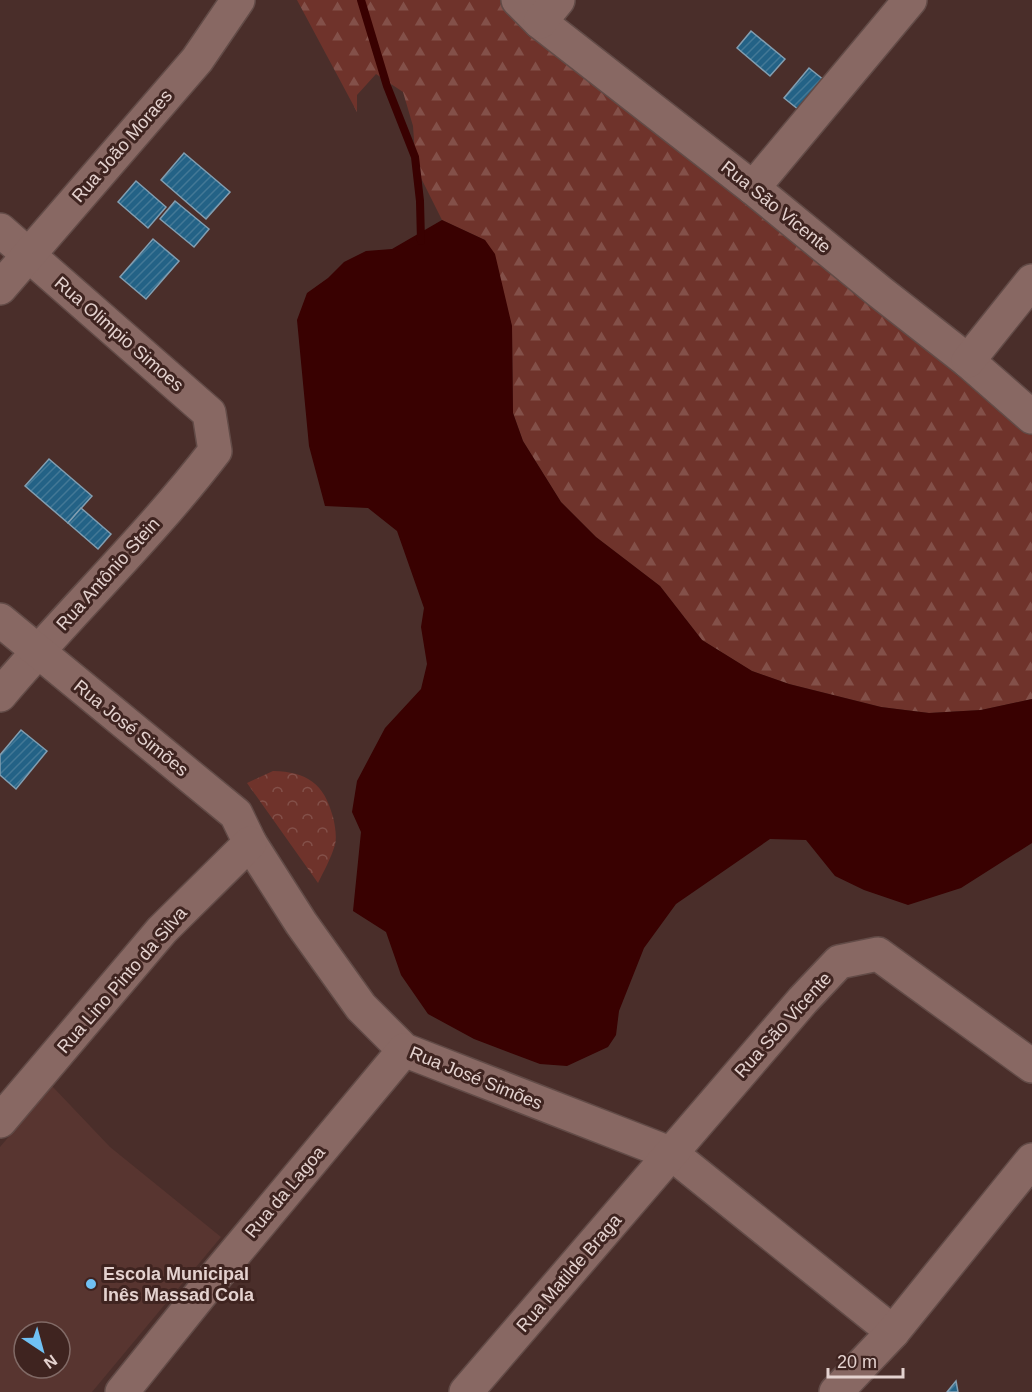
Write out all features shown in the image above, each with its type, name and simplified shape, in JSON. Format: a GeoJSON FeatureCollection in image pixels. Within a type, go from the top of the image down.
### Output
{"type":"FeatureCollection","features":[{"type":"Feature","properties":{"kind":"street","name":"Rua João Moraes"},"geometry":{"type":"LineString","coordinates":[[0,288],[197,60],[238,0]]}},
{"type":"Feature","properties":{"kind":"street"},"geometry":{"type":"LineString","coordinates":[[753,188],[910,0]]}},
{"type":"Feature","properties":{"kind":"street","name":"Rua São Vicente"},"geometry":{"type":"LineString","coordinates":[[539,7],[753,188],[968,361],[1032,417]]}},
{"type":"Feature","properties":{"kind":"street","name":"Rua Olimpio Simoes"},"geometry":{"type":"LineString","coordinates":[[0,230],[209,413],[215,452]]}},
{"type":"Feature","properties":{"kind":"street"},"geometry":{"type":"LineString","coordinates":[[968,361],[1032,281]]}},
{"type":"Feature","properties":{"kind":"street","name":"Rua Antônio Stein"},"geometry":{"type":"LineString","coordinates":[[0,695],[37,651],[190,484],[215,452]]}},
{"type":"Feature","properties":{"kind":"street","name":"Rua José Simões"},"geometry":{"type":"LineString","coordinates":[[0,620],[236,814],[250,843],[301,923],[362,1007],[404,1050],[672,1154],[892,1332]]}},
{"type":"Feature","properties":{"kind":"street","name":"Rua Lino Pinto da Silva"},"geometry":{"type":"LineString","coordinates":[[0,1121],[162,930],[250,843]]}},
{"type":"Feature","properties":{"kind":"street","name":"Rua São Vicente"},"geometry":{"type":"LineString","coordinates":[[672,1154],[803,1000],[839,962],[878,954],[1032,1066]]}},
{"type":"Feature","properties":{"kind":"street","name":"Rua da Lagoa"},"geometry":{"type":"LineString","coordinates":[[122,1392],[404,1050]]}},
{"type":"Feature","properties":{"kind":"street","name":"Rua Matilde Braga"},"geometry":{"type":"LineString","coordinates":[[466,1392],[672,1154]]}},
{"type":"Feature","properties":{"kind":"street"},"geometry":{"type":"LineString","coordinates":[[836,1392],[892,1332],[1032,1160]]}},
{"type":"Feature","properties":{"kind":"shaded area"},"geometry":{"type":"Polygon","coordinates":[[[442,220],[485,240],[495,254],[512,326],[513,413],[523,441],[561,502],[596,537],[660,586],[702,640],[752,671],[789,684],[881,707],[929,713],[981,710],[1032,699],[1032,843],[961,888],[908,905],[864,890],[835,876],[806,840],[770,839],[676,904],[644,948],[619,1011],[616,1035],[608,1047],[567,1066],[540,1064],[474,1039],[428,1014],[401,975],[386,932],[353,911],[361,832],[352,812],[357,781],[385,728],[421,689],[427,664],[421,627],[424,608],[397,531],[368,508],[325,506],[309,446],[297,320],[307,293],[328,278],[344,262],[366,251],[392,249],[442,220]]]}},
{"type":"Feature","properties":{"kind":"shaded area","name":"Escola Municipal Inês Massad Cola"},"geometry":{"type":"Polygon","coordinates":[[[52,1086],[110,1147],[221,1237],[92,1392],[0,1392],[0,1147],[52,1086]]]}},
{"type":"Feature","properties":{"kind":"green space"},"geometry":{"type":"Polygon","coordinates":[[[297,0],[508,0],[1032,399],[1032,699],[981,710],[929,713],[881,707],[789,684],[752,671],[702,640],[660,586],[596,537],[561,502],[523,441],[513,413],[512,326],[485,240],[442,220],[416,168],[413,126],[403,92],[376,74],[357,95],[357,112],[297,0]]]}},
{"type":"Feature","properties":{"kind":"green space"},"geometry":{"type":"Polygon","coordinates":[[[273,771],[305,777],[319,788],[329,805],[336,842],[318,883],[247,783],[273,771]]]}},
{"type":"Feature","properties":{"kind":"building"},"geometry":{"type":"Polygon","coordinates":[[[751,31],[785,59],[770,76],[737,48],[751,31]]]}},
{"type":"Feature","properties":{"kind":"building"},"geometry":{"type":"Polygon","coordinates":[[[809,68],[824,80],[799,110],[784,98],[809,68]]]}},
{"type":"Feature","properties":{"kind":"building"},"geometry":{"type":"Polygon","coordinates":[[[184,153],[230,192],[206,219],[161,180],[184,153]]]}},
{"type":"Feature","properties":{"kind":"building"},"geometry":{"type":"Polygon","coordinates":[[[136,181],[166,207],[148,228],[118,202],[136,181]]]}},
{"type":"Feature","properties":{"kind":"building"},"geometry":{"type":"Polygon","coordinates":[[[175,201],[209,229],[194,247],[160,219],[175,201]]]}},
{"type":"Feature","properties":{"kind":"building"},"geometry":{"type":"Polygon","coordinates":[[[153,239],[179,261],[146,299],[120,277],[153,239]]]}},
{"type":"Feature","properties":{"kind":"building"},"geometry":{"type":"Polygon","coordinates":[[[49,459],[92,496],[68,523],[25,486],[49,459]]]}},
{"type":"Feature","properties":{"kind":"building"},"geometry":{"type":"Polygon","coordinates":[[[81,508],[111,534],[98,549],[68,523],[81,508]]]}},
{"type":"Feature","properties":{"kind":"building"},"geometry":{"type":"Polygon","coordinates":[[[21,730],[47,751],[16,789],[0,775],[0,755],[21,730]]]}},
{"type":"Feature","properties":{"kind":"building"},"geometry":{"type":"Polygon","coordinates":[[[956,1381],[958,1392],[947,1392],[956,1381]]]}},
{"type":"Feature","properties":{"kind":"waterway"},"geometry":{"type":"LineString","coordinates":[[361,0],[387,86],[415,157],[420,201],[421,241]]}},
{"type":"Feature","properties":{"kind":"place","name":"Escola Municipal Inês Massad Cola"},"geometry":{"type":"Point","coordinates":[91,1284]}}]}
